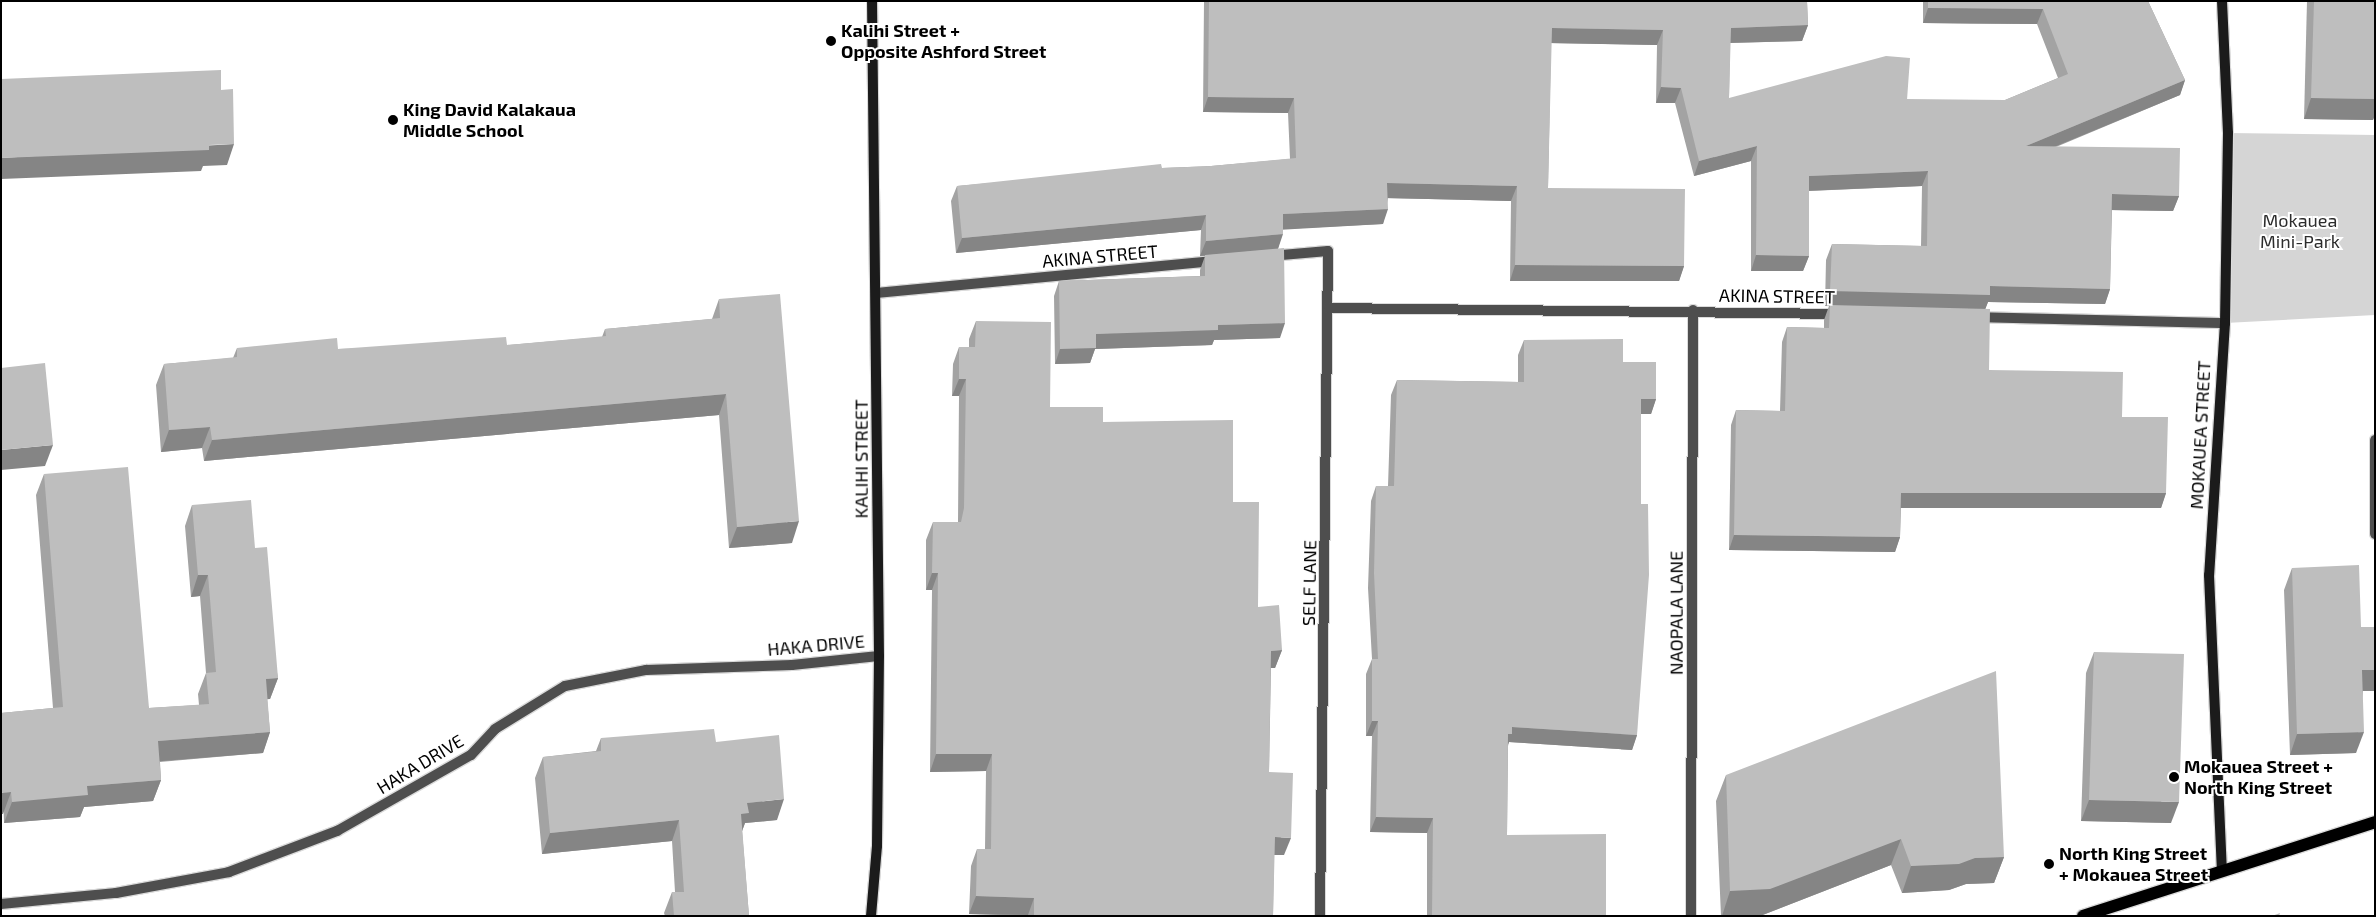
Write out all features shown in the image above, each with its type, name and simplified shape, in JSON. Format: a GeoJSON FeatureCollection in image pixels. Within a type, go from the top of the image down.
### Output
{"type":"FeatureCollection","features":[{"type":"Feature","properties":{"kind":"main road","name":"KALIHI STREET"},"geometry":{"type":"LineString","coordinates":[[871,916],[877,846],[879,656],[872,1]]}},
{"type":"Feature","properties":{"kind":"main road","name":"MOKAUEA STREET"},"geometry":{"type":"LineString","coordinates":[[2222,1],[2228,133],[2225,323],[2209,575],[2222,871]]}},
{"type":"Feature","properties":{"kind":"main road"},"geometry":{"type":"LineString","coordinates":[[2084,916],[2375,822]]}},
{"type":"Feature","properties":{"kind":"street","name":"SELF LANE"},"geometry":{"type":"LineString","coordinates":[[1259,257],[1328,250],[1329,308],[1320,916]]}},
{"type":"Feature","properties":{"kind":"street","name":"AKINA STREET"},"geometry":{"type":"LineString","coordinates":[[876,293],[1230,260]]}},
{"type":"Feature","properties":{"kind":"street","name":"AKINA STREET"},"geometry":{"type":"LineString","coordinates":[[1329,308],[1693,310],[1851,314]]}},
{"type":"Feature","properties":{"kind":"street","name":"NAOPALA LANE"},"geometry":{"type":"LineString","coordinates":[[1691,916],[1693,310]]}},
{"type":"Feature","properties":{"kind":"street"},"geometry":{"type":"LineString","coordinates":[[1969,317],[2225,323]]}},
{"type":"Feature","properties":{"kind":"street"},"geometry":{"type":"LineString","coordinates":[[2375,440],[2375,534]]}},
{"type":"Feature","properties":{"kind":"street","name":"HAKA DRIVE"},"geometry":{"type":"LineString","coordinates":[[1,904],[116,893],[229,872],[337,831],[471,755],[495,729],[565,686],[646,670],[792,665],[879,656]]}},
{"type":"Feature","properties":{"kind":"green space","name":"Mokauea Mini-Park"},"geometry":{"type":"Polygon","coordinates":[[[2228,133],[2375,135],[2375,315],[2225,323],[2228,133]]]}},
{"type":"Feature","properties":{"kind":"building"},"geometry":{"type":"Polygon","coordinates":[[[1209,1],[1807,1],[1808,25],[1731,28],[1729,98],[1886,56],[1910,58],[1907,100],[2005,100],[2068,74],[2043,9],[1928,8],[1928,1],[2148,1],[2185,80],[2026,146],[2180,148],[2179,196],[2112,194],[2110,289],[1990,286],[1990,295],[1830,291],[1832,244],[1927,246],[1928,171],[1809,176],[1809,256],[1756,255],[1757,146],[1699,161],[1681,88],[1661,87],[1663,30],[1552,28],[1548,188],[1685,189],[1684,266],[1515,265],[1517,186],[1387,183],[1388,209],[1283,214],[1283,234],[1206,241],[1206,215],[962,238],[957,186],[1161,164],[1162,168],[1211,166],[1296,158],[1294,98],[1208,97],[1209,1]]]}},
{"type":"Feature","properties":{"kind":"building"},"geometry":{"type":"Polygon","coordinates":[[[2314,1],[2375,1],[2375,99],[2311,98],[2314,1]]]}},
{"type":"Feature","properties":{"kind":"building"},"geometry":{"type":"Polygon","coordinates":[[[221,70],[221,90],[233,89],[234,144],[209,145],[209,150],[1,158],[1,79],[221,70]]]}},
{"type":"Feature","properties":{"kind":"building"},"geometry":{"type":"Polygon","coordinates":[[[1284,248],[1285,323],[1218,325],[1218,330],[1096,334],[1096,348],[1060,349],[1059,281],[1205,276],[1205,255],[1284,248]]]}},
{"type":"Feature","properties":{"kind":"building"},"geometry":{"type":"Polygon","coordinates":[[[780,294],[799,521],[737,527],[726,394],[212,440],[210,427],[169,430],[164,364],[237,357],[237,348],[337,338],[338,349],[506,337],[507,345],[606,336],[605,329],[720,318],[719,299],[780,294]]]}},
{"type":"Feature","properties":{"kind":"building"},"geometry":{"type":"Polygon","coordinates":[[[1830,305],[1990,309],[1989,370],[2123,372],[2122,417],[2168,417],[2166,493],[1901,493],[1900,537],[1734,535],[1736,410],[1785,411],[1787,327],[1829,328],[1830,305]]]}},
{"type":"Feature","properties":{"kind":"building"},"geometry":{"type":"Polygon","coordinates":[[[976,321],[1051,322],[1050,407],[1103,407],[1103,422],[1233,420],[1233,502],[1259,502],[1258,607],[1279,605],[1282,650],[1271,651],[1269,772],[1293,773],[1291,838],[1275,837],[1273,916],[1034,916],[1034,898],[976,896],[977,849],[991,849],[992,754],[936,754],[938,573],[932,573],[933,522],[961,522],[964,508],[966,379],[959,379],[959,347],[975,347],[976,321]]]}},
{"type":"Feature","properties":{"kind":"building"},"geometry":{"type":"Polygon","coordinates":[[[1623,339],[1623,362],[1656,362],[1656,399],[1641,399],[1641,504],[1648,504],[1649,575],[1637,735],[1512,727],[1512,734],[1508,734],[1507,835],[1606,834],[1606,916],[1432,916],[1433,818],[1376,817],[1378,721],[1372,721],[1372,659],[1378,659],[1374,573],[1376,486],[1394,486],[1397,380],[1524,382],[1524,340],[1623,339]]]}},
{"type":"Feature","properties":{"kind":"building"},"geometry":{"type":"Polygon","coordinates":[[[45,363],[53,445],[1,450],[1,368],[45,363]]]}},
{"type":"Feature","properties":{"kind":"building"},"geometry":{"type":"Polygon","coordinates":[[[128,467],[149,708],[209,704],[206,673],[216,672],[208,575],[198,575],[192,505],[251,500],[255,548],[267,547],[278,678],[266,679],[270,732],[158,741],[161,780],[87,786],[88,795],[12,802],[11,792],[1,793],[1,713],[63,707],[44,474],[128,467]]]}},
{"type":"Feature","properties":{"kind":"building"},"geometry":{"type":"Polygon","coordinates":[[[2359,565],[2361,627],[2375,627],[2375,670],[2362,670],[2364,732],[2297,734],[2292,568],[2359,565]]]}},
{"type":"Feature","properties":{"kind":"building"},"geometry":{"type":"Polygon","coordinates":[[[2094,652],[2184,654],[2179,802],[2089,800],[2094,652]]]}},
{"type":"Feature","properties":{"kind":"building"},"geometry":{"type":"Polygon","coordinates":[[[1996,671],[2004,857],[1975,858],[1959,864],[1911,866],[1901,839],[1770,889],[1730,891],[1726,775],[1996,671]]]}},
{"type":"Feature","properties":{"kind":"building"},"geometry":{"type":"Polygon","coordinates":[[[714,729],[716,742],[779,735],[784,799],[747,803],[749,813],[741,814],[749,916],[674,916],[672,892],[684,892],[679,820],[550,833],[543,757],[601,751],[601,738],[714,729]]]}},
{"type":"Feature","properties":{"kind":"place","name":"Kalihi Street + Opposite Ashford Street"},"geometry":{"type":"Point","coordinates":[831,41]}},
{"type":"Feature","properties":{"kind":"place","name":"King David Kalakaua Middle School"},"geometry":{"type":"Point","coordinates":[393,120]}},
{"type":"Feature","properties":{"kind":"place","name":"Mokauea Street + North King Street"},"geometry":{"type":"Point","coordinates":[2174,777]}},
{"type":"Feature","properties":{"kind":"place","name":"North King Street + Mokauea Street"},"geometry":{"type":"Point","coordinates":[2049,864]}}]}
